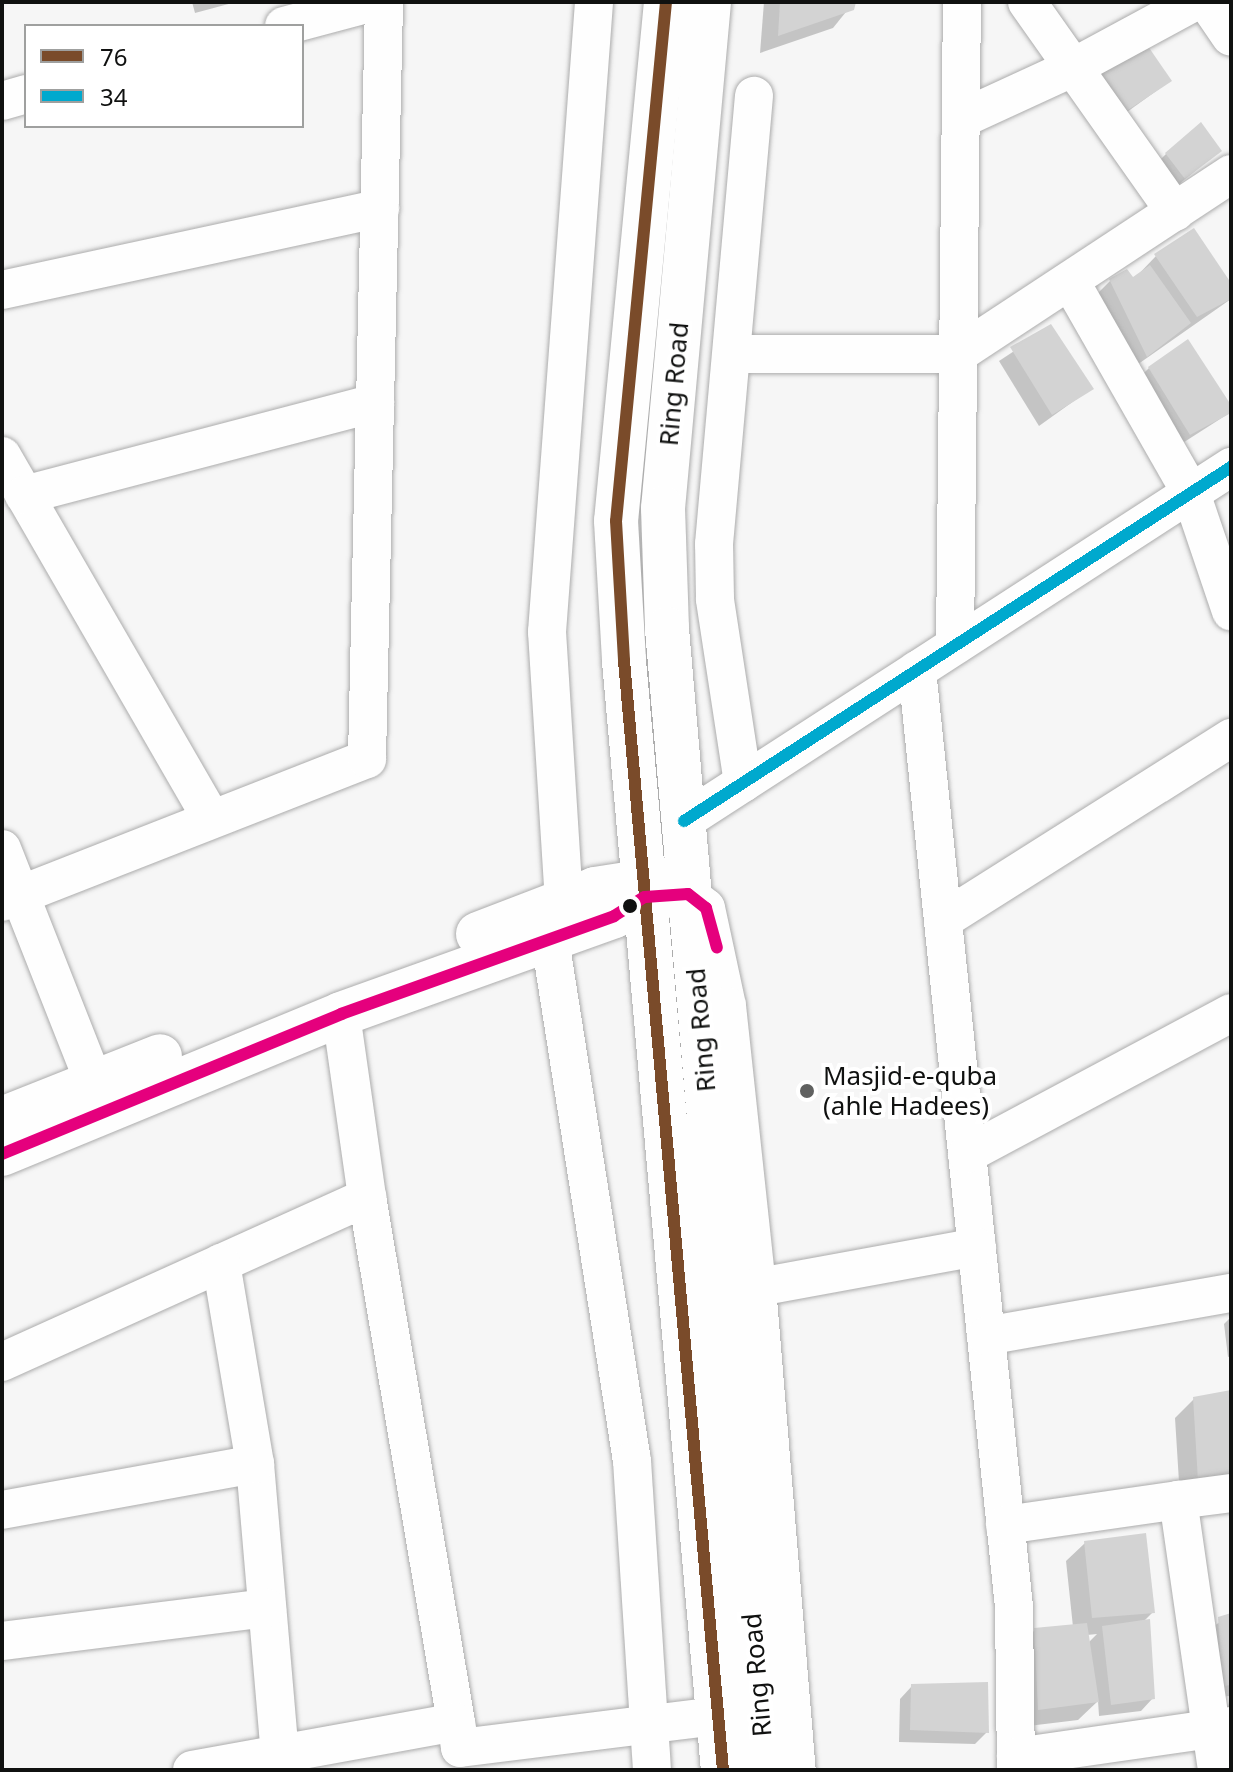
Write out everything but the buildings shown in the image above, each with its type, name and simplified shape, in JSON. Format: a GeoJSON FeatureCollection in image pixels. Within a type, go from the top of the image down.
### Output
{"type":"FeatureCollection","features":[{"type":"Feature","properties":{"kind":"main road","name":"Ring Road"},"geometry":{"type":"LineString","coordinates":[[666,2],[616,521],[645,890],[723,1770]]}},
{"type":"Feature","properties":{"kind":"main road","name":"Ring Road"},"geometry":{"type":"LineString","coordinates":[[709,2],[663,508],[667,629],[688,882],[741,1290],[765,1770]]}},
{"type":"Feature","properties":{"kind":"main road"},"geometry":{"type":"LineString","coordinates":[[2,1154],[99,1096],[557,921],[614,916],[645,890],[688,882]]}},
{"type":"Feature","properties":{"kind":"main road"},"geometry":{"type":"LineString","coordinates":[[2,1119],[99,1096],[341,1014],[557,921]]}},
{"type":"Feature","properties":{"kind":"street"},"geometry":{"type":"LineString","coordinates":[[292,24],[374,2]]}},
{"type":"Feature","properties":{"kind":"street"},"geometry":{"type":"LineString","coordinates":[[12,898],[367,759],[384,2]]}},
{"type":"Feature","properties":{"kind":"street"},"geometry":{"type":"LineString","coordinates":[[594,2],[547,632],[557,921],[632,1461],[652,1770]]}},
{"type":"Feature","properties":{"kind":"street"},"geometry":{"type":"LineString","coordinates":[[955,645],[962,2]]}},
{"type":"Feature","properties":{"kind":"street"},"geometry":{"type":"LineString","coordinates":[[1027,2],[1175,212]]}},
{"type":"Feature","properties":{"kind":"street"},"geometry":{"type":"LineString","coordinates":[[961,119],[1072,68],[1194,2]]}},
{"type":"Feature","properties":{"kind":"street"},"geometry":{"type":"LineString","coordinates":[[1207,2],[1231,37]]}},
{"type":"Feature","properties":{"kind":"street"},"geometry":{"type":"LineString","coordinates":[[2,101],[24,95]]}},
{"type":"Feature","properties":{"kind":"street"},"geometry":{"type":"LineString","coordinates":[[743,783],[715,599],[714,544],[754,96]]}},
{"type":"Feature","properties":{"kind":"street"},"geometry":{"type":"LineString","coordinates":[[732,354],[958,354],[1231,174]]}},
{"type":"Feature","properties":{"kind":"street"},"geometry":{"type":"LineString","coordinates":[[2,290],[380,208]]}},
{"type":"Feature","properties":{"kind":"street"},"geometry":{"type":"LineString","coordinates":[[1070,281],[1191,493],[1231,611]]}},
{"type":"Feature","properties":{"kind":"street"},"geometry":{"type":"LineString","coordinates":[[24,495],[375,403]]}},
{"type":"Feature","properties":{"kind":"street"},"geometry":{"type":"LineString","coordinates":[[2,456],[212,819]]}},
{"type":"Feature","properties":{"kind":"street"},"geometry":{"type":"LineString","coordinates":[[684,821],[1231,467]]}},
{"type":"Feature","properties":{"kind":"street"},"geometry":{"type":"LineString","coordinates":[[917,670],[1014,1607],[1016,1763],[1221,1727]]}},
{"type":"Feature","properties":{"kind":"street"},"geometry":{"type":"LineString","coordinates":[[943,920],[1231,738]]}},
{"type":"Feature","properties":{"kind":"street"},"geometry":{"type":"LineString","coordinates":[[2,849],[12,898],[99,1096]]}},
{"type":"Feature","properties":{"kind":"street"},"geometry":{"type":"LineString","coordinates":[[967,1154],[1231,1013]]}},
{"type":"Feature","properties":{"kind":"street"},"geometry":{"type":"LineString","coordinates":[[341,1014],[367,1197],[474,1746]]}},
{"type":"Feature","properties":{"kind":"street"},"geometry":{"type":"LineString","coordinates":[[2,1362],[367,1197]]}},
{"type":"Feature","properties":{"kind":"street"},"geometry":{"type":"LineString","coordinates":[[797,1770],[741,1290],[977,1247]]}},
{"type":"Feature","properties":{"kind":"street"},"geometry":{"type":"LineString","coordinates":[[221,1263],[255,1464],[280,1754]]}},
{"type":"Feature","properties":{"kind":"street"},"geometry":{"type":"LineString","coordinates":[[986,1336],[1231,1293]]}},
{"type":"Feature","properties":{"kind":"street"},"geometry":{"type":"LineString","coordinates":[[2,1510],[255,1464]]}},
{"type":"Feature","properties":{"kind":"street"},"geometry":{"type":"LineString","coordinates":[[1005,1525],[1231,1493]]}},
{"type":"Feature","properties":{"kind":"street"},"geometry":{"type":"LineString","coordinates":[[1178,1500],[1221,1727],[1217,1770]]}},
{"type":"Feature","properties":{"kind":"street"},"geometry":{"type":"LineString","coordinates":[[2,1641],[267,1608]]}},
{"type":"Feature","properties":{"kind":"street"},"geometry":{"type":"LineString","coordinates":[[192,1770],[280,1754],[474,1746],[718,1716]]}},
{"type":"Feature","properties":{"kind":"transit line","name":"76"},"geometry":{"type":"LineString","coordinates":[[666,2],[616,521],[624,661],[723,1770]]}},
{"type":"Feature","properties":{"kind":"transit line","name":"34"},"geometry":{"type":"LineString","coordinates":[[684,821],[1231,467]]}},
{"type":"Feature","properties":{"kind":"transit line"},"geometry":{"type":"LineString","coordinates":[[2,1154],[341,1014],[614,916],[645,897],[688,894],[706,908],[717,948]]}},
{"type":"Feature","properties":{"kind":"place","name":"Masjid-e-quba (ahle Hadees)"},"geometry":{"type":"Point","coordinates":[807,1091]}}]}
